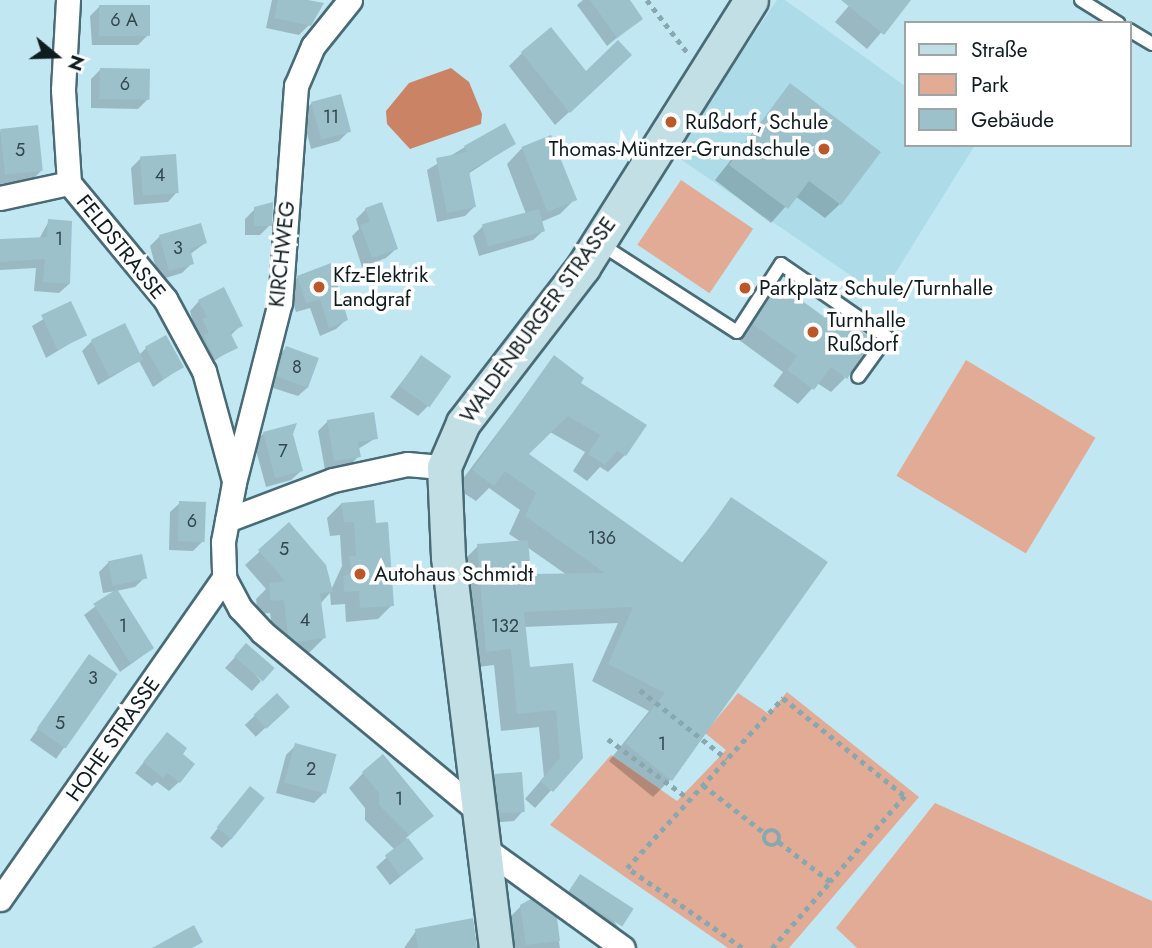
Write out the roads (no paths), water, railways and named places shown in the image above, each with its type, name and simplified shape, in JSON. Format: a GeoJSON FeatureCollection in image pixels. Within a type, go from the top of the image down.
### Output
{"type":"FeatureCollection","features":[{"type":"Feature","properties":{"kind":"main road","name":"WALDENBURGER STRASSE"},"geometry":{"type":"LineString","coordinates":[[496,948],[476,809],[442,493],[444,467],[463,423],[598,243],[703,72],[751,0]]}},
{"type":"Feature","properties":{"kind":"street","name":"FELDSTRASSE"},"geometry":{"type":"LineString","coordinates":[[68,0],[63,90],[69,184],[165,299],[204,371],[234,483]]}},
{"type":"Feature","properties":{"kind":"street","name":"KIRCHWEG"},"geometry":{"type":"LineString","coordinates":[[224,579],[227,520],[234,483],[280,302],[296,86],[313,46],[350,0]]}},
{"type":"Feature","properties":{"kind":"street"},"geometry":{"type":"LineString","coordinates":[[0,198],[69,184]]}},
{"type":"Feature","properties":{"kind":"street"},"geometry":{"type":"LineString","coordinates":[[227,520],[332,480],[407,464],[444,467]]}},
{"type":"Feature","properties":{"kind":"street"},"geometry":{"type":"LineString","coordinates":[[224,579],[240,608],[262,632],[476,809]]}},
{"type":"Feature","properties":{"kind":"street","name":"HOHE STRASSE"},"geometry":{"type":"LineString","coordinates":[[0,899],[224,579]]}},
{"type":"Feature","properties":{"kind":"street"},"geometry":{"type":"LineString","coordinates":[[480,845],[623,948]]}},
{"type":"Feature","properties":{"kind":"lane"},"geometry":{"type":"LineString","coordinates":[[1081,0],[1115,21]]}},
{"type":"Feature","properties":{"kind":"lane"},"geometry":{"type":"LineString","coordinates":[[1131,31],[1152,44]]}},
{"type":"Feature","properties":{"kind":"lane"},"geometry":{"type":"LineString","coordinates":[[598,243],[737,332],[781,264],[887,337],[858,377]]}},
{"type":"Feature","properties":{"kind":"place","name":"Rußdorf, Schule"},"geometry":{"type":"Point","coordinates":[671,122]}},
{"type":"Feature","properties":{"kind":"place","name":"Thomas-Müntzer-Grundschule"},"geometry":{"type":"Point","coordinates":[824,149]}},
{"type":"Feature","properties":{"kind":"place","name":"Kfz-Elektrik Landgraf"},"geometry":{"type":"Point","coordinates":[319,287]}},
{"type":"Feature","properties":{"kind":"place","name":"Parkplatz Schule/Turnhalle"},"geometry":{"type":"Point","coordinates":[745,288]}},
{"type":"Feature","properties":{"kind":"place","name":"Turnhalle Rußdorf"},"geometry":{"type":"Point","coordinates":[813,332]}},
{"type":"Feature","properties":{"kind":"place","name":"Autohaus Schmidt"},"geometry":{"type":"Point","coordinates":[360,574]}}]}
